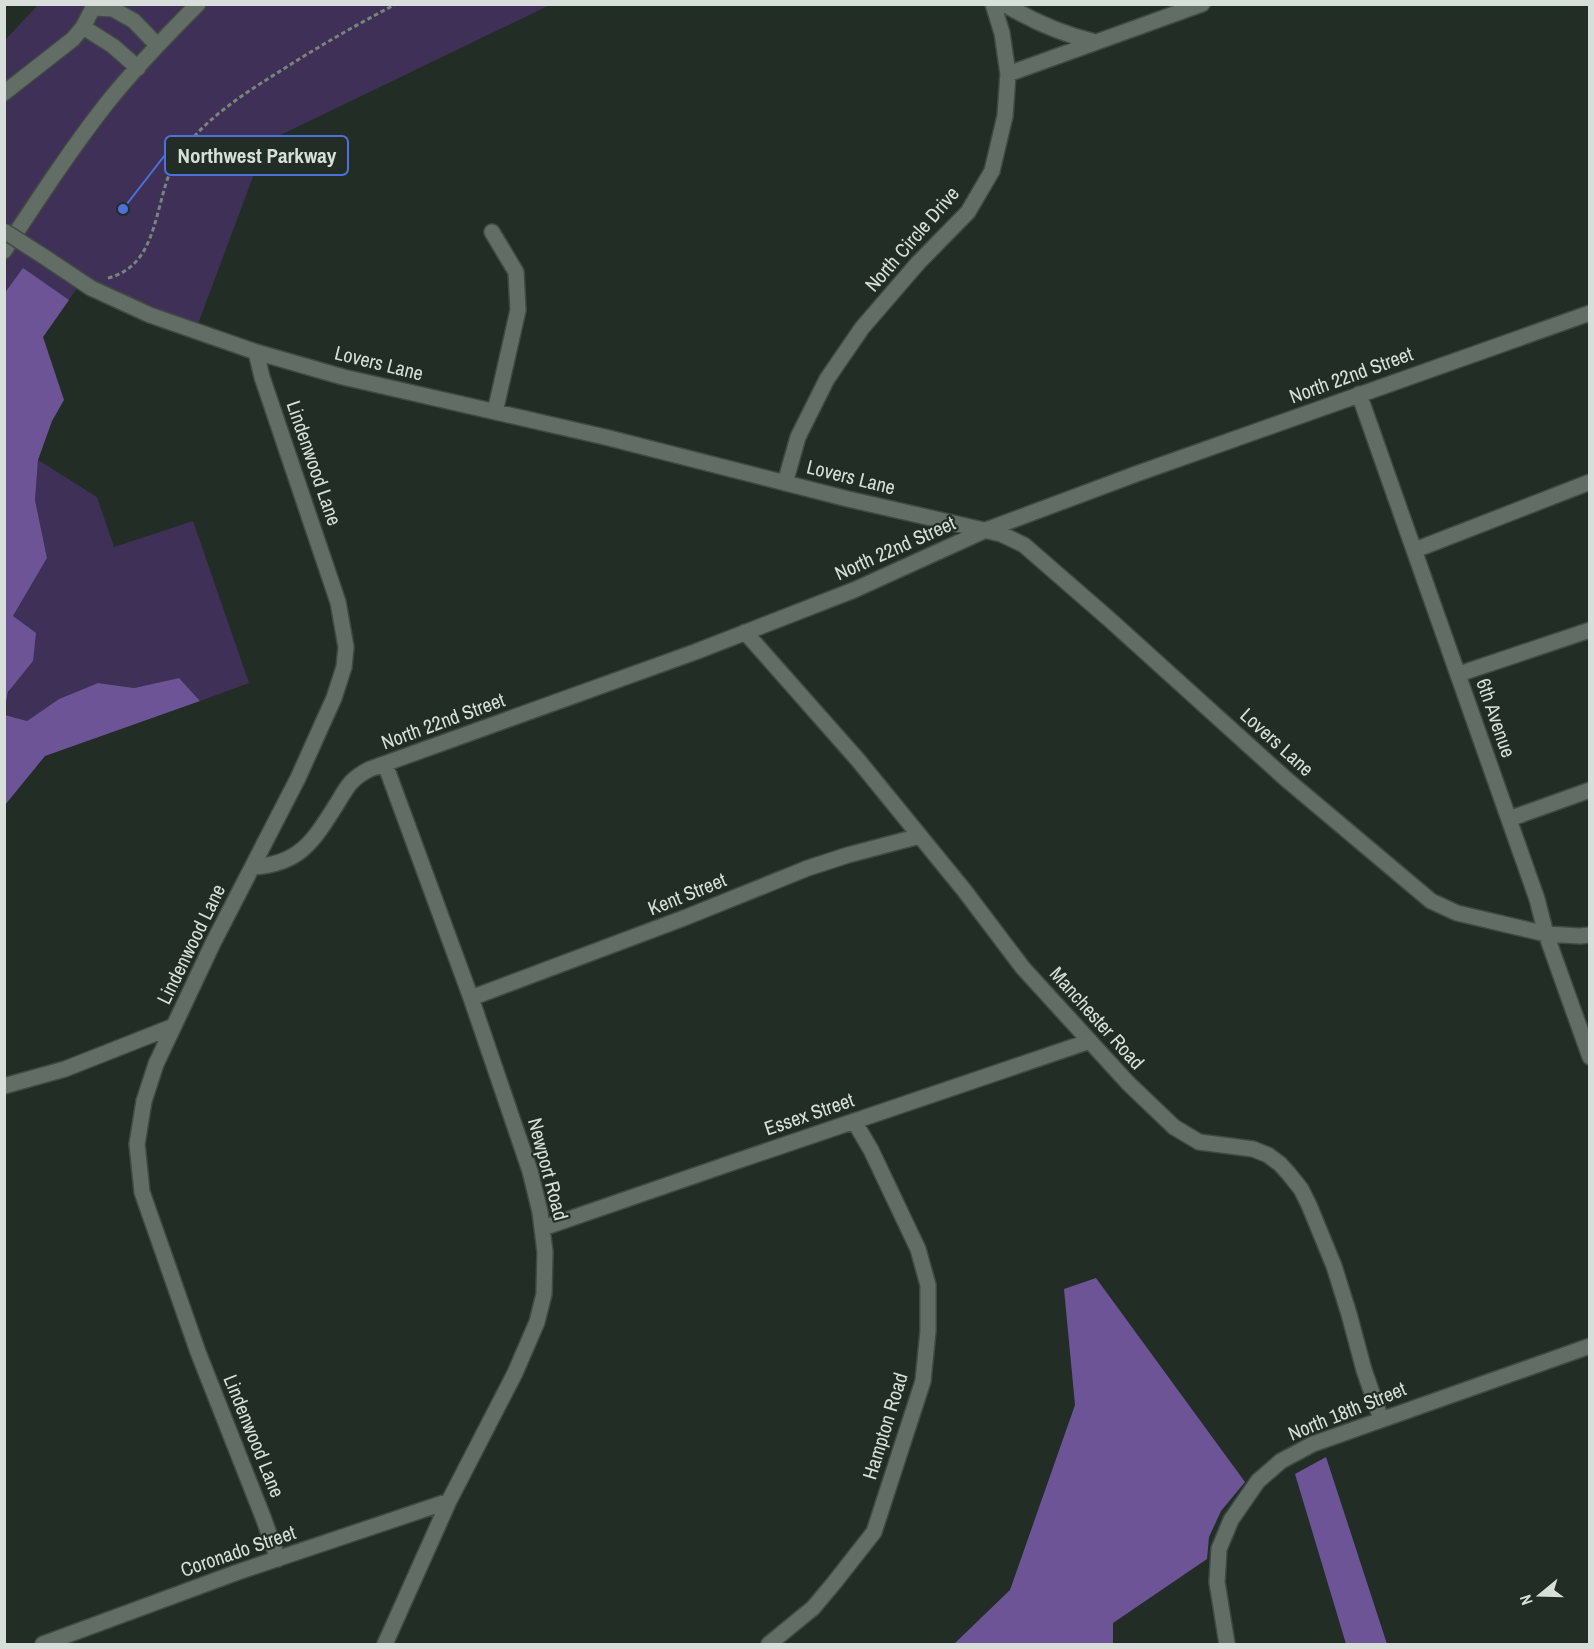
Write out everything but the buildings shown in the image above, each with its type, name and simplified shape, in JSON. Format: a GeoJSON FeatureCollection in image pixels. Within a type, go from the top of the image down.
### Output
{"type":"FeatureCollection","features":[{"type":"Feature","properties":{"kind":"street"},"geometry":{"type":"LineString","coordinates":[[126,4],[134,21]]}},
{"type":"Feature","properties":{"kind":"street"},"geometry":{"type":"LineString","coordinates":[[4,251],[68,156],[108,102],[157,45],[198,4]]}},
{"type":"Feature","properties":{"kind":"street","name":"North Circle Drive"},"geometry":{"type":"LineString","coordinates":[[785,483],[798,437],[826,379],[862,328],[918,263],[968,212],[992,171],[1005,116],[1008,74],[1002,33],[993,4]]}},
{"type":"Feature","properties":{"kind":"street"},"geometry":{"type":"LineString","coordinates":[[1004,4],[1068,36],[1095,42]]}},
{"type":"Feature","properties":{"kind":"street"},"geometry":{"type":"LineString","coordinates":[[1008,74],[1203,4]]}},
{"type":"Feature","properties":{"kind":"street"},"geometry":{"type":"LineString","coordinates":[[4,93],[73,39],[83,27],[94,6],[113,9],[134,21],[157,45]]}},
{"type":"Feature","properties":{"kind":"street"},"geometry":{"type":"LineString","coordinates":[[83,27],[114,46],[138,68]]}},
{"type":"Feature","properties":{"kind":"street","name":"Lovers Lane"},"geometry":{"type":"LineString","coordinates":[[4,231],[91,288],[150,315],[256,352],[343,377],[605,437],[785,483],[1001,534],[1024,545],[1286,779],[1431,901],[1457,913],[1546,934],[1580,936],[1590,934]]}},
{"type":"Feature","properties":{"kind":"street"},"geometry":{"type":"LineString","coordinates":[[492,232],[516,272],[518,310],[495,412]]}},
{"type":"Feature","properties":{"kind":"street","name":"North 22nd Street"},"geometry":{"type":"LineString","coordinates":[[253,867],[288,859],[301,852],[313,840],[356,776],[370,769],[855,590],[986,530],[1136,474],[1590,313]]}},
{"type":"Feature","properties":{"kind":"street","name":"Lindenwood Lane"},"geometry":{"type":"LineString","coordinates":[[256,352],[262,377],[338,602],[346,647],[344,667],[334,698],[298,778],[213,943],[156,1064],[144,1101],[137,1144],[142,1192],[198,1352],[278,1559]]}},
{"type":"Feature","properties":{"kind":"street","name":"6th Avenue"},"geometry":{"type":"LineString","coordinates":[[1359,394],[1459,674],[1537,900],[1546,934],[1590,1057]]}},
{"type":"Feature","properties":{"kind":"street"},"geometry":{"type":"LineString","coordinates":[[1415,550],[1590,482]]}},
{"type":"Feature","properties":{"kind":"street"},"geometry":{"type":"LineString","coordinates":[[1459,674],[1590,630]]}},
{"type":"Feature","properties":{"kind":"street","name":"Manchester Road"},"geometry":{"type":"LineString","coordinates":[[745,632],[858,760],[921,836],[1023,968],[1128,1083],[1174,1127],[1199,1142],[1253,1149],[1268,1155],[1289,1173],[1309,1205],[1334,1266],[1364,1370],[1381,1419]]}},
{"type":"Feature","properties":{"kind":"street","name":"Newport Road"},"geometry":{"type":"LineString","coordinates":[[385,764],[471,998],[530,1171],[543,1228],[545,1252],[544,1294],[537,1322],[515,1373],[449,1501],[385,1644]]}},
{"type":"Feature","properties":{"kind":"street"},"geometry":{"type":"LineString","coordinates":[[1509,819],[1590,790]]}},
{"type":"Feature","properties":{"kind":"street","name":"Kent Street"},"geometry":{"type":"LineString","coordinates":[[471,998],[684,918],[808,868],[921,836]]}},
{"type":"Feature","properties":{"kind":"street"},"geometry":{"type":"LineString","coordinates":[[4,1086],[65,1069],[174,1026]]}},
{"type":"Feature","properties":{"kind":"street","name":"Essex Street"},"geometry":{"type":"LineString","coordinates":[[543,1228],[1090,1041]]}},
{"type":"Feature","properties":{"kind":"street","name":"Hampton Road"},"geometry":{"type":"LineString","coordinates":[[769,1644],[813,1608],[874,1532],[923,1381],[928,1331],[928,1285],[918,1250],[871,1150],[854,1121]]}},
{"type":"Feature","properties":{"kind":"street","name":"North 18th Street"},"geometry":{"type":"LineString","coordinates":[[1227,1644],[1217,1582],[1219,1549],[1231,1520],[1258,1482],[1281,1461],[1313,1444],[1590,1346]]}},
{"type":"Feature","properties":{"kind":"street","name":"Coronado Street"},"geometry":{"type":"LineString","coordinates":[[43,1644],[238,1572],[449,1501]]}},
{"type":"Feature","properties":{"kind":"path"},"geometry":{"type":"LineString","coordinates":[[105,279],[119,275],[134,264],[146,246],[156,224],[168,176],[178,156],[194,135],[249,90],[315,49],[396,4]]}},
{"type":"Feature","properties":{"kind":"shaded area"},"geometry":{"type":"Polygon","coordinates":[[[38,5],[550,5],[266,142],[198,324],[143,307],[85,277],[43,337],[5,455],[5,40],[38,5]]]}},
{"type":"Feature","properties":{"kind":"shaded area"},"geometry":{"type":"Polygon","coordinates":[[[23,268],[69,300],[43,337],[64,400],[52,421],[38,460],[35,500],[47,558],[13,616],[36,633],[33,661],[8,692],[5,707],[4,294],[23,268]]]}},
{"type":"Feature","properties":{"kind":"shaded area"},"geometry":{"type":"Polygon","coordinates":[[[38,460],[97,497],[114,547],[193,521],[249,683],[200,701],[179,678],[134,688],[98,683],[59,699],[27,721],[5,715],[9,691],[33,661],[13,616],[47,558],[35,500],[38,460]]]}},
{"type":"Feature","properties":{"kind":"shaded area"},"geometry":{"type":"Polygon","coordinates":[[[179,678],[200,701],[45,756],[5,805],[5,715],[27,721],[59,699],[98,683],[134,688],[179,678]]]}},
{"type":"Feature","properties":{"kind":"shaded area"},"geometry":{"type":"Polygon","coordinates":[[[1096,1278],[1245,1482],[1221,1511],[1209,1537],[1207,1559],[1113,1623],[1113,1644],[954,1644],[1010,1590],[1075,1405],[1064,1289],[1096,1278]]]}},
{"type":"Feature","properties":{"kind":"shaded area"},"geometry":{"type":"Polygon","coordinates":[[[1326,1457],[1387,1644],[1346,1644],[1295,1474],[1326,1457]]]}},
{"type":"Feature","properties":{"kind":"place","name":"Northwest Parkway"},"geometry":{"type":"Point","coordinates":[123,209]}}]}
